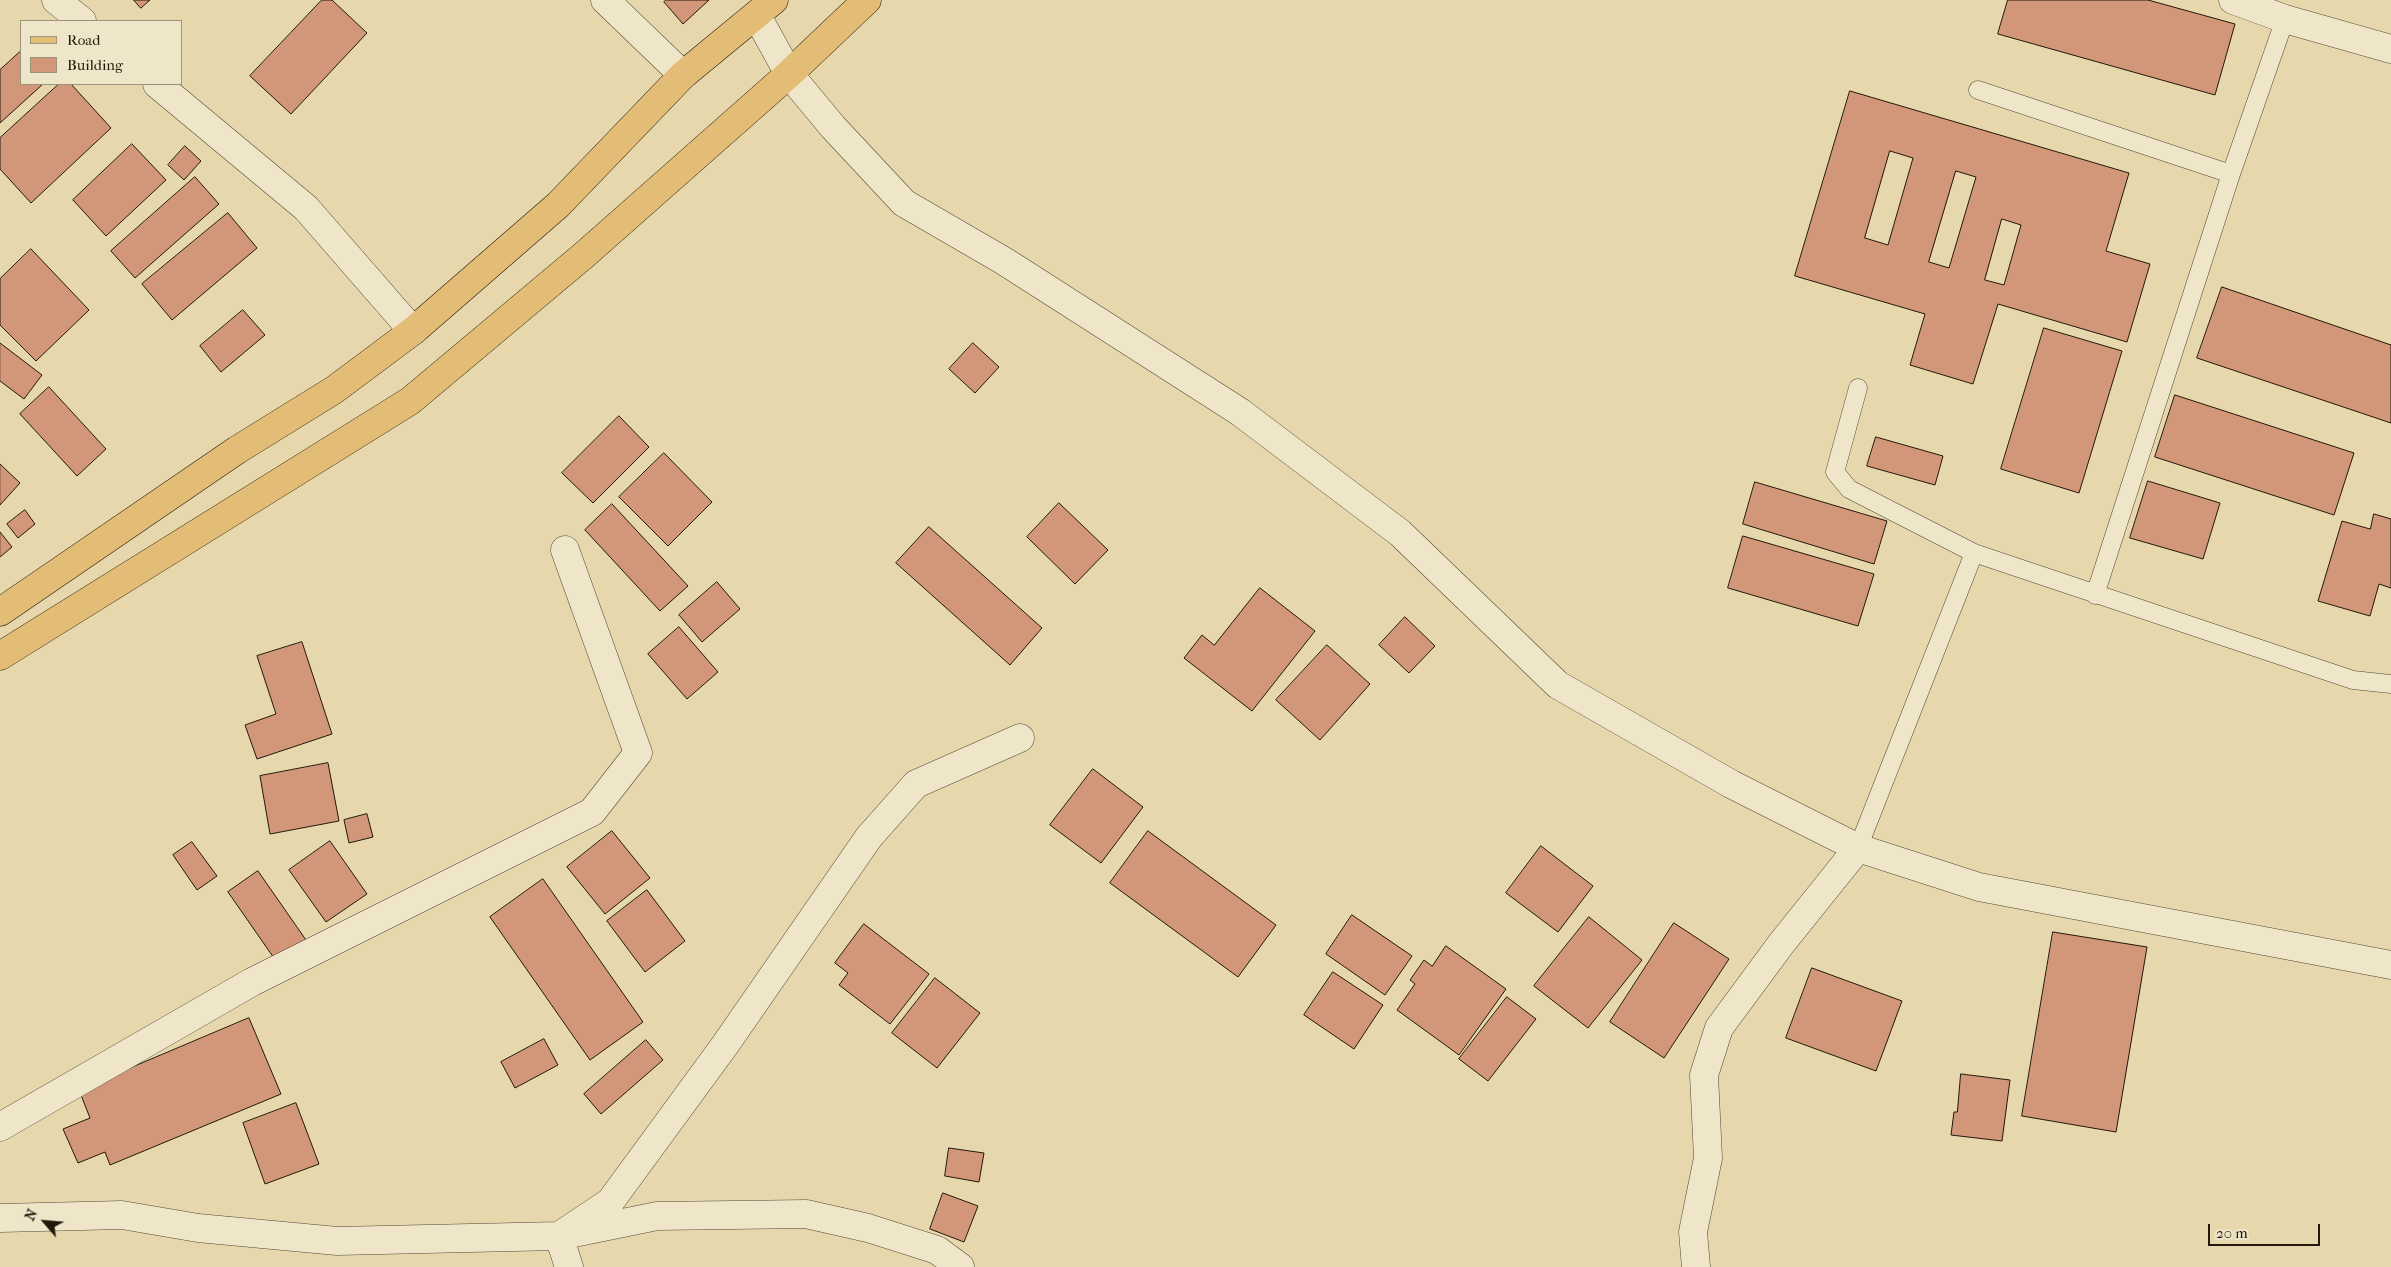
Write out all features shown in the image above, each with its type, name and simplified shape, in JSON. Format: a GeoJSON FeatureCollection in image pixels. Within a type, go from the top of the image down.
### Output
{"type":"FeatureCollection","features":[{"type":"Feature","properties":{"kind":"main road"},"geometry":{"type":"LineString","coordinates":[[0,656],[410,401],[583,256],[789,74],[867,0]]}},
{"type":"Feature","properties":{"kind":"main road"},"geometry":{"type":"LineString","coordinates":[[0,612],[238,450],[334,390],[413,331],[558,205],[683,75],[765,8]]}},
{"type":"Feature","properties":{"kind":"street"},"geometry":{"type":"LineString","coordinates":[[56,0],[81,20]]}},
{"type":"Feature","properties":{"kind":"street"},"geometry":{"type":"LineString","coordinates":[[605,0],[683,75]]}},
{"type":"Feature","properties":{"kind":"street"},"geometry":{"type":"LineString","coordinates":[[2233,0],[2285,20],[2391,49]]}},
{"type":"Feature","properties":{"kind":"street"},"geometry":{"type":"LineString","coordinates":[[765,8],[789,74],[833,127],[904,203],[1004,261],[1240,412],[1400,533],[1558,685],[1730,784],[1858,848],[1979,887],[2391,965]]}},
{"type":"Feature","properties":{"kind":"street"},"geometry":{"type":"LineString","coordinates":[[158,85],[306,208],[413,331]]}},
{"type":"Feature","properties":{"kind":"street"},"geometry":{"type":"LineString","coordinates":[[0,1127],[252,982],[592,812],[638,753],[565,550]]}},
{"type":"Feature","properties":{"kind":"street"},"geometry":{"type":"LineString","coordinates":[[559,1236],[610,1202],[725,1045],[869,837],[916,784],[1020,738]]}},
{"type":"Feature","properties":{"kind":"street"},"geometry":{"type":"LineString","coordinates":[[1696,1267],[1693,1232],[1708,1158],[1704,1075],[1719,1028],[1781,944],[1858,848]]}},
{"type":"Feature","properties":{"kind":"street"},"geometry":{"type":"LineString","coordinates":[[0,1218],[122,1215],[198,1228],[337,1241],[559,1236],[657,1216],[806,1214],[868,1228],[937,1250],[960,1267]]}},
{"type":"Feature","properties":{"kind":"street"},"geometry":{"type":"LineString","coordinates":[[559,1236],[568,1267]]}},
{"type":"Feature","properties":{"kind":"lane"},"geometry":{"type":"LineString","coordinates":[[2096,595],[2231,174],[2285,20]]}},
{"type":"Feature","properties":{"kind":"lane"},"geometry":{"type":"LineString","coordinates":[[1978,90],[2231,174]]}},
{"type":"Feature","properties":{"kind":"lane"},"geometry":{"type":"LineString","coordinates":[[1858,388],[1834,472],[1841,483],[1849,490],[1974,553],[2353,680],[2391,684]]}},
{"type":"Feature","properties":{"kind":"lane"},"geometry":{"type":"LineString","coordinates":[[1858,848],[1974,553]]}},
{"type":"Feature","properties":{"kind":"building"},"geometry":{"type":"Polygon","coordinates":[[[134,0],[150,0],[141,8],[134,0]]]}},
{"type":"Feature","properties":{"kind":"building"},"geometry":{"type":"Polygon","coordinates":[[[322,0],[332,0],[367,33],[291,114],[250,76],[322,0]]]}},
{"type":"Feature","properties":{"kind":"building"},"geometry":{"type":"Polygon","coordinates":[[[666,0],[709,0],[683,24],[664,2],[666,0]]]}},
{"type":"Feature","properties":{"kind":"building"},"geometry":{"type":"Polygon","coordinates":[[[2008,0],[2148,0],[2235,24],[2215,95],[1998,34],[2008,0]]]}},
{"type":"Feature","properties":{"kind":"building"},"geometry":{"type":"Polygon","coordinates":[[[20,52],[20,85],[42,85],[0,123],[0,70],[20,52]]]}},
{"type":"Feature","properties":{"kind":"building"},"geometry":{"type":"Polygon","coordinates":[[[58,85],[72,85],[111,128],[31,203],[0,169],[0,138],[58,85]]]}},
{"type":"Feature","properties":{"kind":"building"},"geometry":{"type":"Polygon","coordinates":[[[1850,91],[2129,173],[2106,251],[2150,264],[2127,342],[1998,304],[1973,384],[1910,365],[1925,314],[1795,276],[1850,91]],[[1890,151],[1865,238],[1888,245],[1913,158],[1890,151]],[[1956,171],[1929,262],[1949,268],[1976,177],[1956,171]],[[2002,219],[1985,280],[2004,285],[2021,225],[2002,219]]]}},
{"type":"Feature","properties":{"kind":"building"},"geometry":{"type":"Polygon","coordinates":[[[132,144],[166,180],[106,236],[73,200],[132,144]]]}},
{"type":"Feature","properties":{"kind":"building"},"geometry":{"type":"Polygon","coordinates":[[[185,146],[201,161],[184,180],[168,165],[185,146]]]}},
{"type":"Feature","properties":{"kind":"building"},"geometry":{"type":"Polygon","coordinates":[[[195,177],[219,204],[135,278],[111,251],[195,177]]]}},
{"type":"Feature","properties":{"kind":"building"},"geometry":{"type":"Polygon","coordinates":[[[228,213],[257,248],[172,320],[142,284],[228,213]]]}},
{"type":"Feature","properties":{"kind":"building"},"geometry":{"type":"Polygon","coordinates":[[[31,249],[89,310],[36,361],[0,325],[0,279],[31,249]]]}},
{"type":"Feature","properties":{"kind":"building"},"geometry":{"type":"Polygon","coordinates":[[[2222,287],[2391,345],[2391,423],[2197,358],[2222,287]]]}},
{"type":"Feature","properties":{"kind":"building"},"geometry":{"type":"Polygon","coordinates":[[[243,310],[265,335],[221,372],[200,346],[243,310]]]}},
{"type":"Feature","properties":{"kind":"building"},"geometry":{"type":"Polygon","coordinates":[[[2044,328],[2122,351],[2079,493],[2001,469],[2044,328]]]}},
{"type":"Feature","properties":{"kind":"building"},"geometry":{"type":"Polygon","coordinates":[[[0,343],[42,375],[24,399],[0,381],[0,343]]]}},
{"type":"Feature","properties":{"kind":"building"},"geometry":{"type":"Polygon","coordinates":[[[973,343],[999,367],[975,393],[949,369],[973,343]]]}},
{"type":"Feature","properties":{"kind":"building"},"geometry":{"type":"Polygon","coordinates":[[[49,387],[106,449],[77,476],[20,414],[49,387]]]}},
{"type":"Feature","properties":{"kind":"building"},"geometry":{"type":"Polygon","coordinates":[[[2175,395],[2354,453],[2334,515],[2155,457],[2175,395]]]}},
{"type":"Feature","properties":{"kind":"building"},"geometry":{"type":"Polygon","coordinates":[[[619,416],[649,447],[593,503],[562,473],[619,416]]]}},
{"type":"Feature","properties":{"kind":"building"},"geometry":{"type":"Polygon","coordinates":[[[1876,437],[1943,456],[1935,485],[1867,466],[1876,437]]]}},
{"type":"Feature","properties":{"kind":"building"},"geometry":{"type":"Polygon","coordinates":[[[664,453],[712,502],[668,546],[619,497],[664,453]]]}},
{"type":"Feature","properties":{"kind":"building"},"geometry":{"type":"Polygon","coordinates":[[[0,464],[20,483],[0,505],[0,464]]]}},
{"type":"Feature","properties":{"kind":"building"},"geometry":{"type":"Polygon","coordinates":[[[2148,481],[2220,503],[2203,559],[2130,538],[2148,481]]]}},
{"type":"Feature","properties":{"kind":"building"},"geometry":{"type":"Polygon","coordinates":[[[1755,482],[1887,521],[1874,564],[1743,524],[1755,482]]]}},
{"type":"Feature","properties":{"kind":"building"},"geometry":{"type":"Polygon","coordinates":[[[1059,503],[1108,550],[1075,584],[1027,537],[1059,503]]]}},
{"type":"Feature","properties":{"kind":"building"},"geometry":{"type":"Polygon","coordinates":[[[612,504],[688,586],[660,611],[585,530],[612,504]]]}},
{"type":"Feature","properties":{"kind":"building"},"geometry":{"type":"Polygon","coordinates":[[[25,510],[35,524],[18,538],[7,524],[25,510]]]}},
{"type":"Feature","properties":{"kind":"building"},"geometry":{"type":"Polygon","coordinates":[[[2374,514],[2391,519],[2391,588],[2379,584],[2370,616],[2318,601],[2342,521],[2370,529],[2374,514]]]}},
{"type":"Feature","properties":{"kind":"building"},"geometry":{"type":"Polygon","coordinates":[[[929,527],[1042,628],[1010,665],[896,563],[929,527]]]}},
{"type":"Feature","properties":{"kind":"building"},"geometry":{"type":"Polygon","coordinates":[[[0,532],[12,547],[0,557],[0,532]]]}},
{"type":"Feature","properties":{"kind":"building"},"geometry":{"type":"Polygon","coordinates":[[[1743,536],[1874,574],[1858,626],[1728,588],[1743,536]]]}},
{"type":"Feature","properties":{"kind":"building"},"geometry":{"type":"Polygon","coordinates":[[[717,582],[740,609],[702,642],[679,615],[717,582]]]}},
{"type":"Feature","properties":{"kind":"building"},"geometry":{"type":"Polygon","coordinates":[[[1260,588],[1315,631],[1252,711],[1184,658],[1202,635],[1214,645],[1260,588]]]}},
{"type":"Feature","properties":{"kind":"building"},"geometry":{"type":"Polygon","coordinates":[[[1405,617],[1435,646],[1409,673],[1379,645],[1405,617]]]}},
{"type":"Feature","properties":{"kind":"building"},"geometry":{"type":"Polygon","coordinates":[[[679,627],[718,672],[687,699],[648,654],[679,627]]]}},
{"type":"Feature","properties":{"kind":"building"},"geometry":{"type":"Polygon","coordinates":[[[302,642],[332,734],[257,759],[245,725],[276,714],[257,656],[302,642]]]}},
{"type":"Feature","properties":{"kind":"building"},"geometry":{"type":"Polygon","coordinates":[[[1327,645],[1370,684],[1320,740],[1276,700],[1327,645]]]}},
{"type":"Feature","properties":{"kind":"building"},"geometry":{"type":"Polygon","coordinates":[[[328,763],[339,821],[270,834],[260,776],[328,763]]]}},
{"type":"Feature","properties":{"kind":"building"},"geometry":{"type":"Polygon","coordinates":[[[1093,769],[1143,807],[1101,863],[1050,825],[1093,769]]]}},
{"type":"Feature","properties":{"kind":"building"},"geometry":{"type":"Polygon","coordinates":[[[367,814],[373,837],[349,843],[344,820],[367,814]]]}},
{"type":"Feature","properties":{"kind":"building"},"geometry":{"type":"Polygon","coordinates":[[[612,831],[650,878],[605,914],[567,867],[612,831]]]}},
{"type":"Feature","properties":{"kind":"building"},"geometry":{"type":"Polygon","coordinates":[[[1148,831],[1276,925],[1238,977],[1110,883],[1148,831]]]}},
{"type":"Feature","properties":{"kind":"building"},"geometry":{"type":"Polygon","coordinates":[[[330,841],[367,894],[326,922],[289,870],[330,841]]]}},
{"type":"Feature","properties":{"kind":"building"},"geometry":{"type":"Polygon","coordinates":[[[192,842],[217,876],[197,890],[173,855],[192,842]]]}},
{"type":"Feature","properties":{"kind":"building"},"geometry":{"type":"Polygon","coordinates":[[[1541,846],[1593,886],[1558,932],[1506,893],[1541,846]]]}},
{"type":"Feature","properties":{"kind":"building"},"geometry":{"type":"Polygon","coordinates":[[[258,871],[306,940],[276,961],[228,892],[258,871]]]}},
{"type":"Feature","properties":{"kind":"building"},"geometry":{"type":"Polygon","coordinates":[[[543,879],[643,1022],[590,1060],[490,917],[543,879]]]}},
{"type":"Feature","properties":{"kind":"building"},"geometry":{"type":"Polygon","coordinates":[[[647,890],[685,941],[645,972],[607,921],[647,890]]]}},
{"type":"Feature","properties":{"kind":"building"},"geometry":{"type":"Polygon","coordinates":[[[1352,915],[1412,956],[1385,995],[1326,954],[1352,915]]]}},
{"type":"Feature","properties":{"kind":"building"},"geometry":{"type":"Polygon","coordinates":[[[1589,917],[1642,960],[1588,1028],[1534,986],[1589,917]]]}},
{"type":"Feature","properties":{"kind":"building"},"geometry":{"type":"Polygon","coordinates":[[[1674,923],[1729,959],[1664,1058],[1610,1022],[1674,923]]]}},
{"type":"Feature","properties":{"kind":"building"},"geometry":{"type":"Polygon","coordinates":[[[864,924],[929,974],[890,1024],[839,985],[848,973],[835,963],[864,924]]]}},
{"type":"Feature","properties":{"kind":"building"},"geometry":{"type":"Polygon","coordinates":[[[2053,932],[2147,947],[2116,1132],[2022,1116],[2053,932]]]}},
{"type":"Feature","properties":{"kind":"building"},"geometry":{"type":"Polygon","coordinates":[[[1446,946],[1506,989],[1459,1055],[1397,1010],[1415,984],[1410,980],[1424,960],[1432,966],[1446,946]]]}},
{"type":"Feature","properties":{"kind":"building"},"geometry":{"type":"Polygon","coordinates":[[[1812,968],[1902,1001],[1876,1071],[1786,1038],[1812,968]]]}},
{"type":"Feature","properties":{"kind":"building"},"geometry":{"type":"Polygon","coordinates":[[[1333,972],[1383,1005],[1354,1049],[1304,1015],[1333,972]]]}},
{"type":"Feature","properties":{"kind":"building"},"geometry":{"type":"Polygon","coordinates":[[[935,978],[980,1013],[937,1068],[892,1033],[935,978]]]}},
{"type":"Feature","properties":{"kind":"building"},"geometry":{"type":"Polygon","coordinates":[[[1507,997],[1536,1019],[1488,1081],[1459,1059],[1507,997]]]}},
{"type":"Feature","properties":{"kind":"building"},"geometry":{"type":"Polygon","coordinates":[[[249,1018],[281,1094],[110,1165],[105,1152],[78,1163],[63,1129],[90,1118],[79,1090],[249,1018]]]}},
{"type":"Feature","properties":{"kind":"building"},"geometry":{"type":"Polygon","coordinates":[[[544,1039],[558,1065],[515,1088],[501,1062],[544,1039]]]}},
{"type":"Feature","properties":{"kind":"building"},"geometry":{"type":"Polygon","coordinates":[[[646,1040],[663,1060],[601,1114],[584,1094],[646,1040]]]}},
{"type":"Feature","properties":{"kind":"building"},"geometry":{"type":"Polygon","coordinates":[[[1961,1074],[2010,1080],[2002,1141],[1951,1135],[1954,1112],[1957,1112],[1961,1074]]]}},
{"type":"Feature","properties":{"kind":"building"},"geometry":{"type":"Polygon","coordinates":[[[296,1103],[319,1164],[265,1184],[243,1123],[296,1103]]]}},
{"type":"Feature","properties":{"kind":"building"},"geometry":{"type":"Polygon","coordinates":[[[949,1148],[984,1153],[979,1182],[945,1176],[949,1148]]]}},
{"type":"Feature","properties":{"kind":"building"},"geometry":{"type":"Polygon","coordinates":[[[943,1193],[978,1206],[964,1242],[930,1229],[943,1193]]]}}]}
